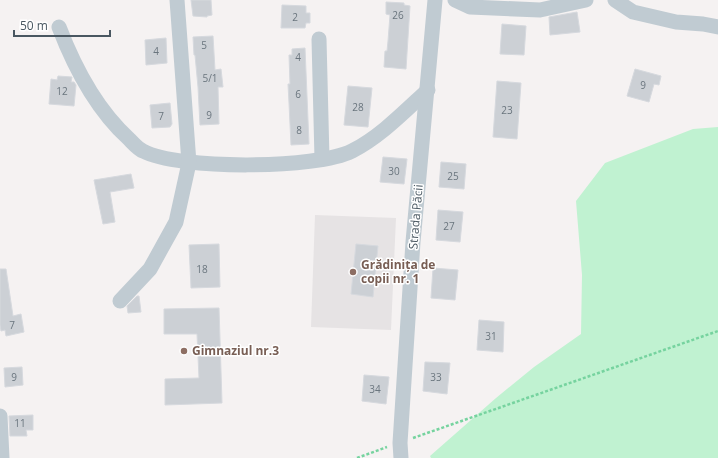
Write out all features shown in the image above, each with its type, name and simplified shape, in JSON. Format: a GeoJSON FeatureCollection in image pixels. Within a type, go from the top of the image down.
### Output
{"type":"FeatureCollection","features":[{"type":"Feature","properties":{"kind":"street"},"geometry":{"type":"LineString","coordinates":[[120,301],[150,269],[176,222],[189,163],[177,0]]}},
{"type":"Feature","properties":{"kind":"street","name":"Strada Păcii"},"geometry":{"type":"LineString","coordinates":[[401,458],[400,443],[413,242],[435,0]]}},
{"type":"Feature","properties":{"kind":"street"},"geometry":{"type":"LineString","coordinates":[[454,0],[470,7],[540,10],[586,0]]}},
{"type":"Feature","properties":{"kind":"street"},"geometry":{"type":"LineString","coordinates":[[615,0],[633,12],[676,22],[703,24],[718,27]]}},
{"type":"Feature","properties":{"kind":"street"},"geometry":{"type":"LineString","coordinates":[[59,28],[68,52],[87,88],[115,126],[142,151],[160,157],[189,163],[279,165],[322,159],[352,151],[369,141],[394,121],[428,90]]}},
{"type":"Feature","properties":{"kind":"street"},"geometry":{"type":"LineString","coordinates":[[319,39],[322,159]]}},
{"type":"Feature","properties":{"kind":"street"},"geometry":{"type":"LineString","coordinates":[[0,416],[2,458]]}},
{"type":"Feature","properties":{"kind":"path"},"geometry":{"type":"LineString","coordinates":[[357,458],[718,331]]}},
{"type":"Feature","properties":{"kind":"shaded area","name":"Grădinița de copii nr. 1"},"geometry":{"type":"Polygon","coordinates":[[[315,215],[396,218],[391,330],[311,327],[315,215]]]}},
{"type":"Feature","properties":{"kind":"green space"},"geometry":{"type":"Polygon","coordinates":[[[718,127],[718,458],[431,458],[430,456],[496,398],[534,367],[581,334],[582,275],[576,201],[605,163],[693,129],[718,127]]]}},
{"type":"Feature","properties":{"kind":"building"},"geometry":{"type":"Polygon","coordinates":[[[191,0],[211,0],[212,15],[207,17],[193,16],[191,0]]]}},
{"type":"Feature","properties":{"kind":"building"},"geometry":{"type":"Polygon","coordinates":[[[386,2],[404,3],[404,5],[410,6],[406,69],[384,67],[390,15],[386,14],[386,2]]]}},
{"type":"Feature","properties":{"kind":"building"},"geometry":{"type":"Polygon","coordinates":[[[282,5],[306,6],[306,13],[310,13],[310,23],[306,23],[305,28],[281,28],[282,5]]]}},
{"type":"Feature","properties":{"kind":"building"},"geometry":{"type":"Polygon","coordinates":[[[577,12],[580,32],[550,35],[549,17],[577,12]]]}},
{"type":"Feature","properties":{"kind":"building"},"geometry":{"type":"Polygon","coordinates":[[[502,24],[526,26],[524,55],[500,54],[502,24]]]}},
{"type":"Feature","properties":{"kind":"building"},"geometry":{"type":"Polygon","coordinates":[[[213,36],[215,70],[221,69],[223,87],[218,87],[219,124],[200,125],[193,37],[213,36]]]}},
{"type":"Feature","properties":{"kind":"building"},"geometry":{"type":"Polygon","coordinates":[[[166,38],[167,63],[146,65],[145,40],[166,38]]]}},
{"type":"Feature","properties":{"kind":"building"},"geometry":{"type":"Polygon","coordinates":[[[305,48],[309,144],[291,145],[288,84],[290,84],[289,55],[292,55],[292,49],[305,48]]]}},
{"type":"Feature","properties":{"kind":"building"},"geometry":{"type":"Polygon","coordinates":[[[635,69],[661,76],[659,85],[654,84],[649,102],[627,96],[635,69]]]}},
{"type":"Feature","properties":{"kind":"building"},"geometry":{"type":"Polygon","coordinates":[[[58,76],[72,77],[71,82],[74,82],[76,85],[74,106],[49,104],[51,79],[57,80],[58,76]]]}},
{"type":"Feature","properties":{"kind":"building"},"geometry":{"type":"Polygon","coordinates":[[[497,81],[521,83],[517,139],[493,137],[497,81]]]}},
{"type":"Feature","properties":{"kind":"building"},"geometry":{"type":"Polygon","coordinates":[[[348,86],[372,88],[368,127],[344,125],[348,86]]]}},
{"type":"Feature","properties":{"kind":"building"},"geometry":{"type":"Polygon","coordinates":[[[170,103],[172,124],[170,127],[152,128],[150,105],[170,103]]]}},
{"type":"Feature","properties":{"kind":"building"},"geometry":{"type":"Polygon","coordinates":[[[383,157],[407,159],[404,184],[380,182],[383,157]]]}},
{"type":"Feature","properties":{"kind":"building"},"geometry":{"type":"Polygon","coordinates":[[[441,162],[466,164],[464,189],[439,187],[441,162]]]}},
{"type":"Feature","properties":{"kind":"building"},"geometry":{"type":"Polygon","coordinates":[[[131,174],[134,188],[110,192],[115,222],[103,224],[94,180],[131,174]]]}},
{"type":"Feature","properties":{"kind":"building"},"geometry":{"type":"Polygon","coordinates":[[[438,210],[463,212],[460,242],[436,240],[438,210]]]}},
{"type":"Feature","properties":{"kind":"building"},"geometry":{"type":"Polygon","coordinates":[[[219,244],[220,287],[191,288],[189,245],[219,244]]]}},
{"type":"Feature","properties":{"kind":"building"},"geometry":{"type":"Polygon","coordinates":[[[356,244],[378,246],[373,297],[351,294],[356,244]]]}},
{"type":"Feature","properties":{"kind":"building"},"geometry":{"type":"Polygon","coordinates":[[[433,268],[458,270],[455,300],[431,298],[433,268]]]}},
{"type":"Feature","properties":{"kind":"building"},"geometry":{"type":"Polygon","coordinates":[[[0,269],[6,269],[13,316],[21,314],[24,332],[6,336],[5,330],[1,331],[0,269]]]}},
{"type":"Feature","properties":{"kind":"building"},"geometry":{"type":"Polygon","coordinates":[[[137,296],[139,296],[141,312],[128,313],[127,306],[137,296]]]}},
{"type":"Feature","properties":{"kind":"building"},"geometry":{"type":"Polygon","coordinates":[[[219,308],[222,403],[165,405],[165,379],[199,378],[197,334],[164,334],[164,309],[219,308]]]}},
{"type":"Feature","properties":{"kind":"building"},"geometry":{"type":"Polygon","coordinates":[[[479,320],[504,322],[503,352],[477,350],[479,320]]]}},
{"type":"Feature","properties":{"kind":"building"},"geometry":{"type":"Polygon","coordinates":[[[425,362],[450,363],[447,394],[423,391],[425,362]]]}},
{"type":"Feature","properties":{"kind":"building"},"geometry":{"type":"Polygon","coordinates":[[[22,367],[23,385],[5,387],[4,368],[22,367]]]}},
{"type":"Feature","properties":{"kind":"building"},"geometry":{"type":"Polygon","coordinates":[[[364,375],[389,377],[386,404],[362,401],[364,375]]]}},
{"type":"Feature","properties":{"kind":"building"},"geometry":{"type":"Polygon","coordinates":[[[33,415],[33,430],[26,430],[27,436],[10,436],[9,416],[33,415]]]}},
{"type":"Feature","properties":{"kind":"place","name":"Grădinița de copii nr. 1"},"geometry":{"type":"Point","coordinates":[353,272]}},
{"type":"Feature","properties":{"kind":"place","name":"Gimnaziul nr.3"},"geometry":{"type":"Point","coordinates":[184,351]}}]}
